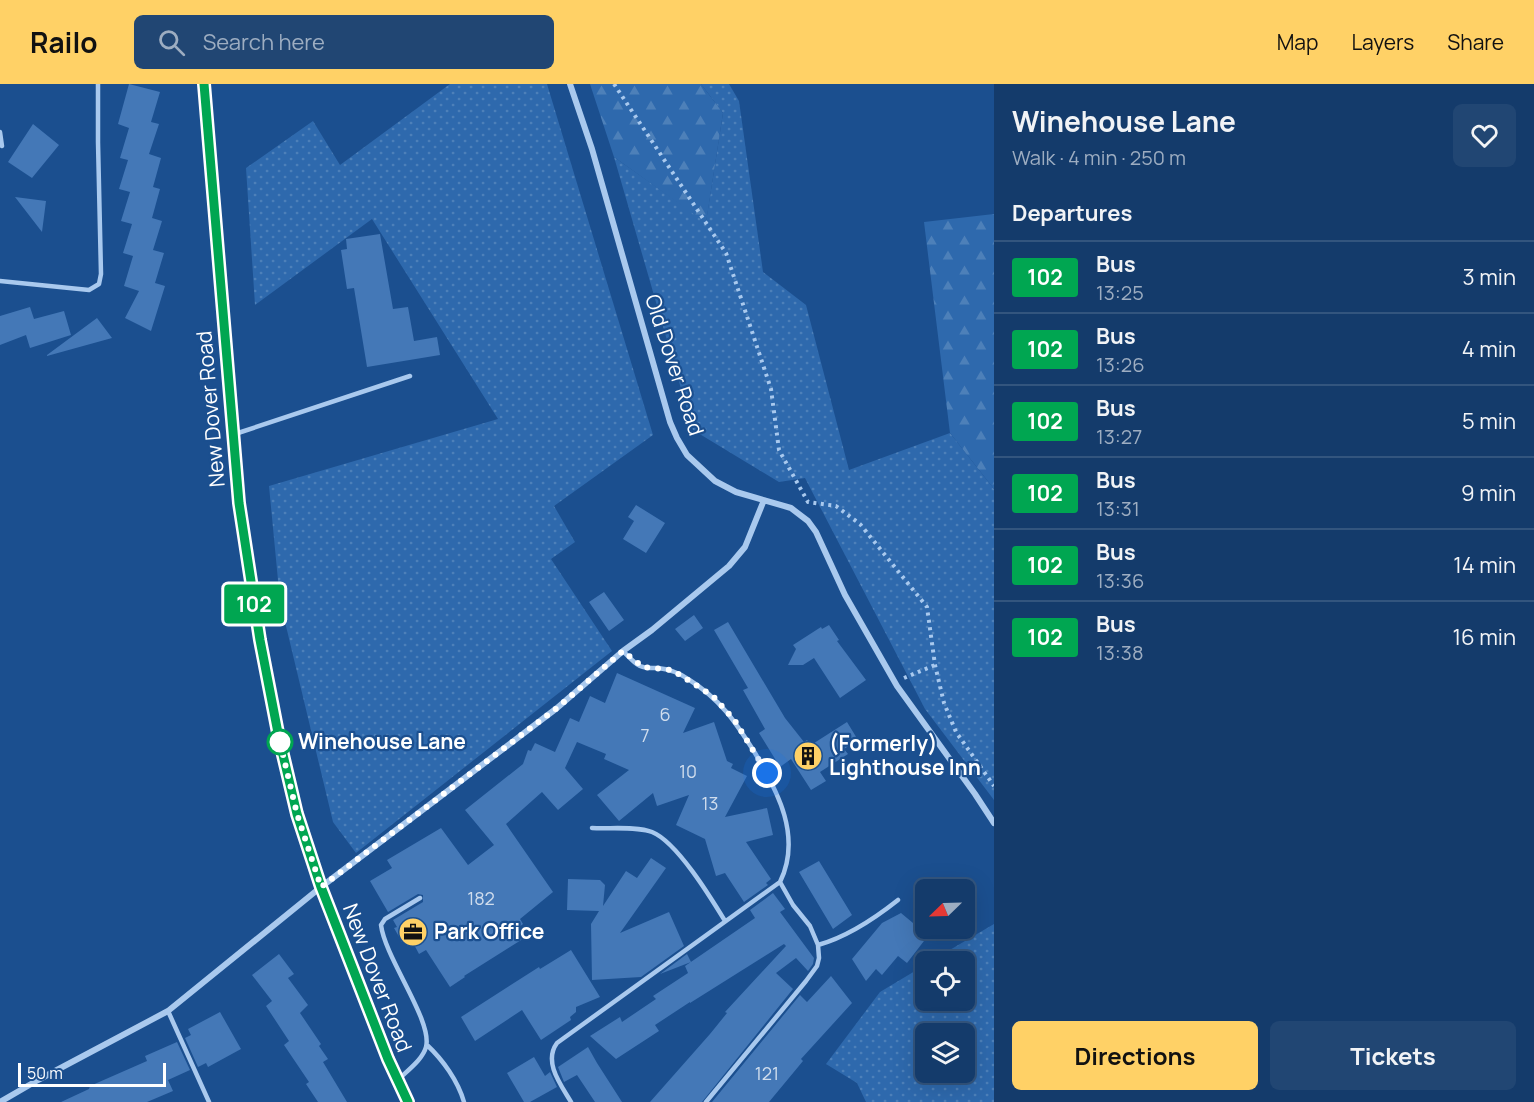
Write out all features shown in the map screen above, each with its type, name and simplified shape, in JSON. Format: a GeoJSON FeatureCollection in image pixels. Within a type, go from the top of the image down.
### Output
{"type":"FeatureCollection","features":[{"type":"Feature","properties":{"kind":"main road","name":"New Dover Road"},"geometry":{"type":"LineString","coordinates":[[204,84],[232,435],[244,549],[260,640],[297,814],[321,887],[397,1080],[408,1102]]}},
{"type":"Feature","properties":{"kind":"street","name":"Old Dover Road"},"geometry":{"type":"LineString","coordinates":[[570,84],[592,149],[676,438],[693,462],[726,488],[792,508],[808,521],[816,532],[844,595],[897,686],[994,823]]}},
{"type":"Feature","properties":{"kind":"street"},"geometry":{"type":"LineString","coordinates":[[0,1102],[168,1011],[321,887],[557,708],[623,651],[729,566],[745,547],[764,500]]}},
{"type":"Feature","properties":{"kind":"lane"},"geometry":{"type":"LineString","coordinates":[[0,281],[89,290],[99,284],[101,274],[98,84]]}},
{"type":"Feature","properties":{"kind":"lane"},"geometry":{"type":"LineString","coordinates":[[0,132],[2,146]]}},
{"type":"Feature","properties":{"kind":"lane"},"geometry":{"type":"LineString","coordinates":[[232,435],[410,376]]}},
{"type":"Feature","properties":{"kind":"lane"},"geometry":{"type":"LineString","coordinates":[[571,1102],[553,1067],[552,1051],[557,1043],[780,882],[789,855],[788,833],[773,783],[735,721],[713,696],[686,677],[672,670],[643,667],[623,651]]}},
{"type":"Feature","properties":{"kind":"lane"},"geometry":{"type":"LineString","coordinates":[[592,828],[645,830],[660,836],[686,863],[725,921]]}},
{"type":"Feature","properties":{"kind":"lane"},"geometry":{"type":"LineString","coordinates":[[706,1102],[814,971],[819,958],[818,945],[810,926],[793,905],[780,882]]}},
{"type":"Feature","properties":{"kind":"lane"},"geometry":{"type":"LineString","coordinates":[[397,1080],[424,1053],[427,1046],[426,1032],[386,946],[381,926],[385,919],[420,898]]}},
{"type":"Feature","properties":{"kind":"lane"},"geometry":{"type":"LineString","coordinates":[[818,945],[831,941],[869,921],[898,900]]}},
{"type":"Feature","properties":{"kind":"lane"},"geometry":{"type":"LineString","coordinates":[[168,1011],[209,1102]]}},
{"type":"Feature","properties":{"kind":"lane"},"geometry":{"type":"LineString","coordinates":[[427,1046],[439,1057],[462,1093],[464,1102]]}},
{"type":"Feature","properties":{"kind":"path"},"geometry":{"type":"LineString","coordinates":[[614,84],[726,253],[771,389],[779,450],[808,502],[836,506],[860,524],[927,607],[935,665],[944,703],[956,732],[994,786]]}},
{"type":"Feature","properties":{"kind":"path"},"geometry":{"type":"LineString","coordinates":[[897,686],[906,676],[935,665]]}},
{"type":"Feature","properties":{"kind":"green space"},"geometry":{"type":"Polygon","coordinates":[[[450,84],[547,84],[653,435],[554,506],[575,542],[551,559],[612,651],[356,853],[333,822],[280,601],[269,486],[498,419],[372,219],[255,305],[246,168],[313,121],[340,165],[450,84]]]}},
{"type":"Feature","properties":{"kind":"green space"},"geometry":{"type":"Polygon","coordinates":[[[590,84],[701,84],[723,113],[706,223],[614,157],[590,84]]]}},
{"type":"Feature","properties":{"kind":"green space"},"geometry":{"type":"Polygon","coordinates":[[[701,84],[729,84],[739,101],[763,272],[806,305],[849,470],[950,433],[994,489],[994,800],[925,709],[805,478],[779,482],[693,430],[614,157],[706,222],[723,113],[701,84]]]}},
{"type":"Feature","properties":{"kind":"green space"},"geometry":{"type":"Polygon","coordinates":[[[994,214],[994,489],[950,433],[924,222],[994,214]]]}},
{"type":"Feature","properties":{"kind":"green space"},"geometry":{"type":"Polygon","coordinates":[[[994,924],[994,1102],[866,1102],[857,1083],[826,1064],[880,992],[915,971],[915,1011],[975,1011],[975,951],[948,951],[968,939],[975,939],[975,935],[994,924]]]}},
{"type":"Feature","properties":{"kind":"building"},"geometry":{"type":"Polygon","coordinates":[[[129,84],[160,92],[151,122],[159,124],[149,154],[161,158],[153,187],[160,189],[152,218],[162,221],[153,250],[164,253],[155,283],[165,286],[151,331],[125,318],[139,291],[124,286],[133,256],[123,253],[132,224],[121,221],[130,192],[119,189],[128,160],[120,158],[129,128],[118,124],[129,84]]]}},
{"type":"Feature","properties":{"kind":"building"},"geometry":{"type":"Polygon","coordinates":[[[33,124],[59,145],[32,178],[8,162],[33,124]]]}},
{"type":"Feature","properties":{"kind":"building"},"geometry":{"type":"Polygon","coordinates":[[[15,197],[46,201],[42,232],[15,197]]]}},
{"type":"Feature","properties":{"kind":"building"},"geometry":{"type":"Polygon","coordinates":[[[380,234],[393,309],[408,307],[414,341],[437,337],[440,355],[367,367],[354,288],[347,289],[341,250],[347,249],[346,239],[380,234]]]}},
{"type":"Feature","properties":{"kind":"building"},"geometry":{"type":"Polygon","coordinates":[[[30,307],[34,319],[64,311],[71,335],[30,348],[26,335],[0,345],[0,316],[30,307]]]}},
{"type":"Feature","properties":{"kind":"building"},"geometry":{"type":"Polygon","coordinates":[[[97,318],[112,338],[47,356],[47,355],[97,318]]]}},
{"type":"Feature","properties":{"kind":"building"},"geometry":{"type":"Polygon","coordinates":[[[636,505],[665,523],[646,553],[623,539],[634,521],[628,517],[636,505]]]}},
{"type":"Feature","properties":{"kind":"building"},"geometry":{"type":"Polygon","coordinates":[[[604,592],[624,620],[609,631],[589,602],[604,592]]]}},
{"type":"Feature","properties":{"kind":"building"},"geometry":{"type":"Polygon","coordinates":[[[694,615],[703,628],[685,641],[675,629],[694,615]]]}},
{"type":"Feature","properties":{"kind":"building","name":"(Formerly) Lighthouse Inn"},"geometry":{"type":"Polygon","coordinates":[[[728,622],[785,718],[804,742],[807,740],[811,745],[847,722],[858,740],[844,749],[848,754],[820,772],[826,781],[811,790],[791,759],[780,767],[759,733],[765,729],[743,690],[748,688],[714,630],[728,622]]]}},
{"type":"Feature","properties":{"kind":"building"},"geometry":{"type":"Polygon","coordinates":[[[829,625],[839,640],[837,641],[866,680],[840,698],[814,658],[803,665],[788,665],[796,649],[793,645],[821,627],[822,629],[829,625]]]}},
{"type":"Feature","properties":{"kind":"building"},"geometry":{"type":"Polygon","coordinates":[[[617,673],[695,708],[683,733],[714,722],[727,761],[733,764],[731,768],[747,776],[725,817],[767,808],[773,835],[746,842],[771,879],[766,883],[768,885],[744,902],[725,873],[716,876],[705,839],[676,825],[689,795],[657,806],[653,793],[619,821],[597,795],[629,770],[604,759],[606,754],[577,742],[565,768],[583,789],[558,810],[542,792],[506,824],[553,892],[520,919],[523,924],[519,927],[526,937],[450,987],[426,950],[419,954],[410,937],[402,942],[394,928],[397,927],[393,920],[423,902],[423,895],[418,894],[388,912],[370,881],[392,868],[387,860],[441,828],[468,865],[494,845],[465,810],[523,764],[528,750],[531,751],[535,743],[555,752],[570,718],[579,722],[590,696],[605,703],[617,673]]]}},
{"type":"Feature","properties":{"kind":"building"},"geometry":{"type":"Polygon","coordinates":[[[651,858],[666,868],[620,933],[669,912],[684,946],[641,977],[592,980],[591,924],[599,911],[567,910],[568,879],[600,880],[605,885],[603,906],[626,871],[637,878],[651,858]]]}},
{"type":"Feature","properties":{"kind":"building"},"geometry":{"type":"Polygon","coordinates":[[[819,861],[852,915],[833,929],[799,872],[819,861]]]}},
{"type":"Feature","properties":{"kind":"building"},"geometry":{"type":"Polygon","coordinates":[[[773,893],[785,909],[780,912],[814,958],[813,964],[808,971],[796,958],[776,973],[793,989],[702,1102],[650,1102],[710,1034],[727,1013],[725,1012],[786,946],[784,944],[655,1025],[659,1031],[616,1059],[590,1036],[620,1017],[622,1022],[656,999],[653,996],[688,973],[685,966],[755,918],[750,910],[773,893]]]}},
{"type":"Feature","properties":{"kind":"building"},"geometry":{"type":"Polygon","coordinates":[[[901,913],[915,925],[915,939],[926,939],[907,963],[898,956],[882,975],[876,969],[866,981],[852,959],[882,923],[901,913]]]}},
{"type":"Feature","properties":{"kind":"building"},"geometry":{"type":"Polygon","coordinates":[[[571,950],[600,997],[576,1007],[576,1012],[570,1017],[571,1020],[541,1040],[522,1010],[475,1041],[461,1017],[539,967],[540,969],[571,950]]]}},
{"type":"Feature","properties":{"kind":"building"},"geometry":{"type":"Polygon","coordinates":[[[279,954],[294,974],[288,978],[308,1005],[300,1013],[321,1044],[319,1046],[328,1059],[323,1062],[347,1102],[318,1102],[306,1084],[309,1082],[284,1045],[289,1041],[266,1006],[272,1001],[252,975],[279,954]]]}},
{"type":"Feature","properties":{"kind":"building"},"geometry":{"type":"Polygon","coordinates":[[[687,954],[691,962],[660,974],[687,954]]]}},
{"type":"Feature","properties":{"kind":"building"},"geometry":{"type":"Polygon","coordinates":[[[831,976],[852,1003],[801,1059],[803,1061],[769,1102],[712,1102],[800,995],[807,1002],[831,976]]]}},
{"type":"Feature","properties":{"kind":"building"},"geometry":{"type":"Polygon","coordinates":[[[220,1012],[241,1049],[208,1067],[206,1063],[198,1067],[185,1038],[191,1035],[188,1029],[220,1012]]]}},
{"type":"Feature","properties":{"kind":"building"},"geometry":{"type":"Polygon","coordinates":[[[177,1042],[190,1070],[168,1080],[173,1091],[147,1102],[61,1102],[89,1089],[90,1086],[147,1061],[145,1056],[177,1042]]]}},
{"type":"Feature","properties":{"kind":"building"},"geometry":{"type":"Polygon","coordinates":[[[588,1047],[622,1102],[595,1102],[577,1075],[564,1082],[558,1067],[588,1047]]]}},
{"type":"Feature","properties":{"kind":"building"},"geometry":{"type":"Polygon","coordinates":[[[534,1057],[545,1076],[550,1072],[557,1087],[530,1102],[524,1102],[507,1073],[534,1057]]]}},
{"type":"Feature","properties":{"kind":"bus line","name":"102"},"geometry":{"type":"LineString","coordinates":[[204,84],[232,435],[244,549],[279,738],[297,814],[321,887],[388,1059],[408,1102]]}},
{"type":"Feature","properties":{"kind":"place","name":"Winehouse Lane"},"geometry":{"type":"Point","coordinates":[280,742]}},
{"type":"Feature","properties":{"kind":"place","name":"(Formerly) Lighthouse Inn"},"geometry":{"type":"Point","coordinates":[808,756]}},
{"type":"Feature","properties":{"kind":"place","name":"Park Office"},"geometry":{"type":"Point","coordinates":[413,932]}},
{"type":"Feature","properties":{"kind":"route"},"geometry":{"type":"LineString","coordinates":[[280,742],[279,738],[297,814],[321,887],[557,708],[623,651],[643,667],[672,670],[713,696],[735,721],[767,773]]}}]}
